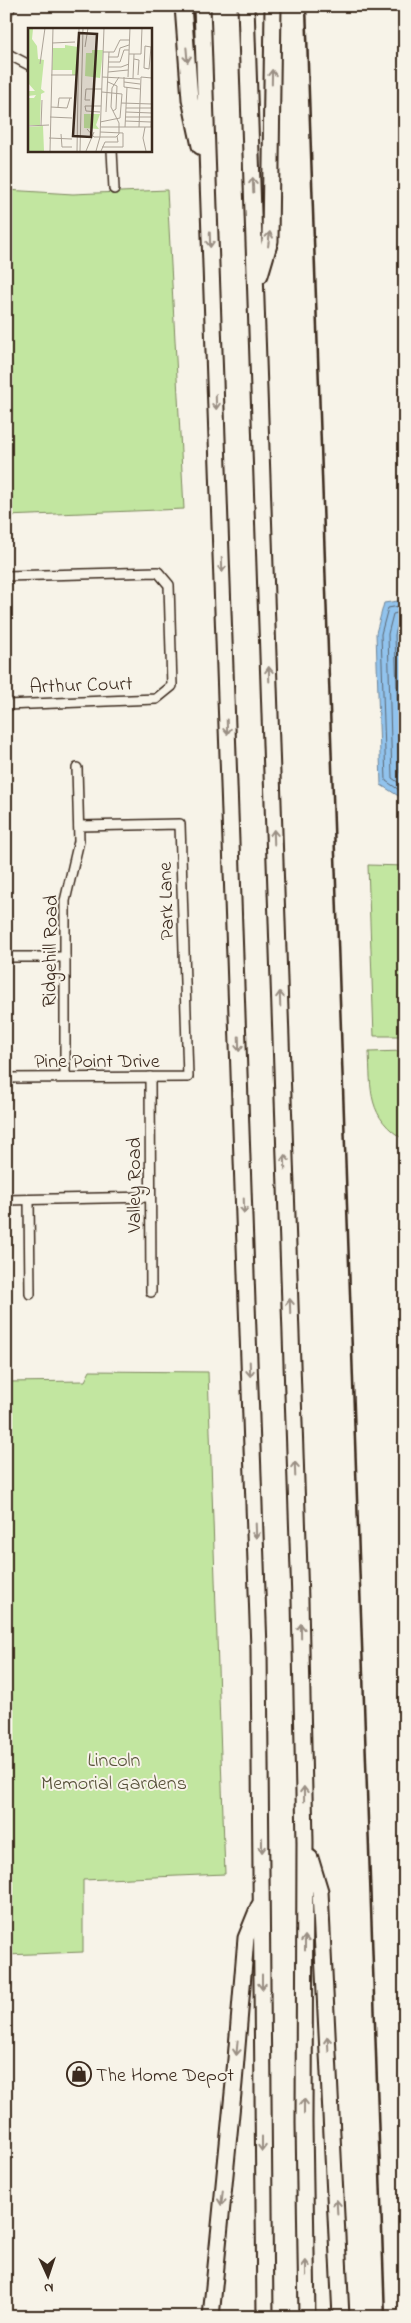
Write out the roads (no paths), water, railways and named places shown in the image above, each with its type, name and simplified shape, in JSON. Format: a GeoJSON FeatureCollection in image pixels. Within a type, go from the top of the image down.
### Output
{"type":"FeatureCollection","features":[{"type":"Feature","properties":{"kind":"highway"},"geometry":{"type":"LineString","coordinates":[[183,6],[190,99],[209,191]]}},
{"type":"Feature","properties":{"kind":"highway"},"geometry":{"type":"LineString","coordinates":[[202,6],[258,1598],[265,2317]]}},
{"type":"Feature","properties":{"kind":"highway"},"geometry":{"type":"LineString","coordinates":[[246,6],[300,1590],[305,1842],[304,2123],[307,2317]]}},
{"type":"Feature","properties":{"kind":"highway"},"geometry":{"type":"LineString","coordinates":[[256,286],[270,241],[274,6]]}},
{"type":"Feature","properties":{"kind":"highway"},"geometry":{"type":"LineString","coordinates":[[305,1842],[320,1891],[341,2317]]}},
{"type":"Feature","properties":{"kind":"highway"},"geometry":{"type":"LineString","coordinates":[[211,2317],[246,1938],[262,1898]]}},
{"type":"Feature","properties":{"kind":"street"},"geometry":{"type":"LineString","coordinates":[[6,15],[11,6]]}},
{"type":"Feature","properties":{"kind":"street"},"geometry":{"type":"LineString","coordinates":[[6,53],[28,64]]}},
{"type":"Feature","properties":{"kind":"street"},"geometry":{"type":"LineString","coordinates":[[112,151],[114,189]]}},
{"type":"Feature","properties":{"kind":"street","name":"Arthur Court"},"geometry":{"type":"LineString","coordinates":[[6,576],[158,572],[169,585],[172,686],[156,699],[6,705]]}},
{"type":"Feature","properties":{"kind":"street","name":"Ridgehill Road"},"geometry":{"type":"LineString","coordinates":[[65,1076],[64,901],[76,855],[79,826],[78,768]]}},
{"type":"Feature","properties":{"kind":"street","name":"Park Lane"},"geometry":{"type":"LineString","coordinates":[[79,826],[180,824],[188,1077]]}},
{"type":"Feature","properties":{"kind":"street"},"geometry":{"type":"LineString","coordinates":[[6,957],[65,956]]}},
{"type":"Feature","properties":{"kind":"street","name":"Pine Point Drive"},"geometry":{"type":"LineString","coordinates":[[6,1078],[65,1076],[188,1077]]}},
{"type":"Feature","properties":{"kind":"street","name":"Valley Road"},"geometry":{"type":"LineString","coordinates":[[150,1077],[152,1292]]}},
{"type":"Feature","properties":{"kind":"street"},"geometry":{"type":"LineString","coordinates":[[6,1200],[150,1197]]}},
{"type":"Feature","properties":{"kind":"street"},"geometry":{"type":"LineString","coordinates":[[29,1200],[30,1294]]}},
{"type":"Feature","properties":{"kind":"water"},"geometry":{"type":"Polygon","coordinates":[[[405,600],[405,800],[381,785],[376,633],[384,603],[405,600]]]}},
{"type":"Feature","properties":{"kind":"railway"},"geometry":{"type":"LineString","coordinates":[[306,6],[385,2317]]}},
{"type":"Feature","properties":{"kind":"place","name":"The Home Depot"},"geometry":{"type":"Point","coordinates":[79,2074]}},
{"type":"Feature","properties":{"kind":"park label","name":"Lincoln Memorial Gardens"},"geometry":{"type":"Point","coordinates":[114,1770]}}]}
